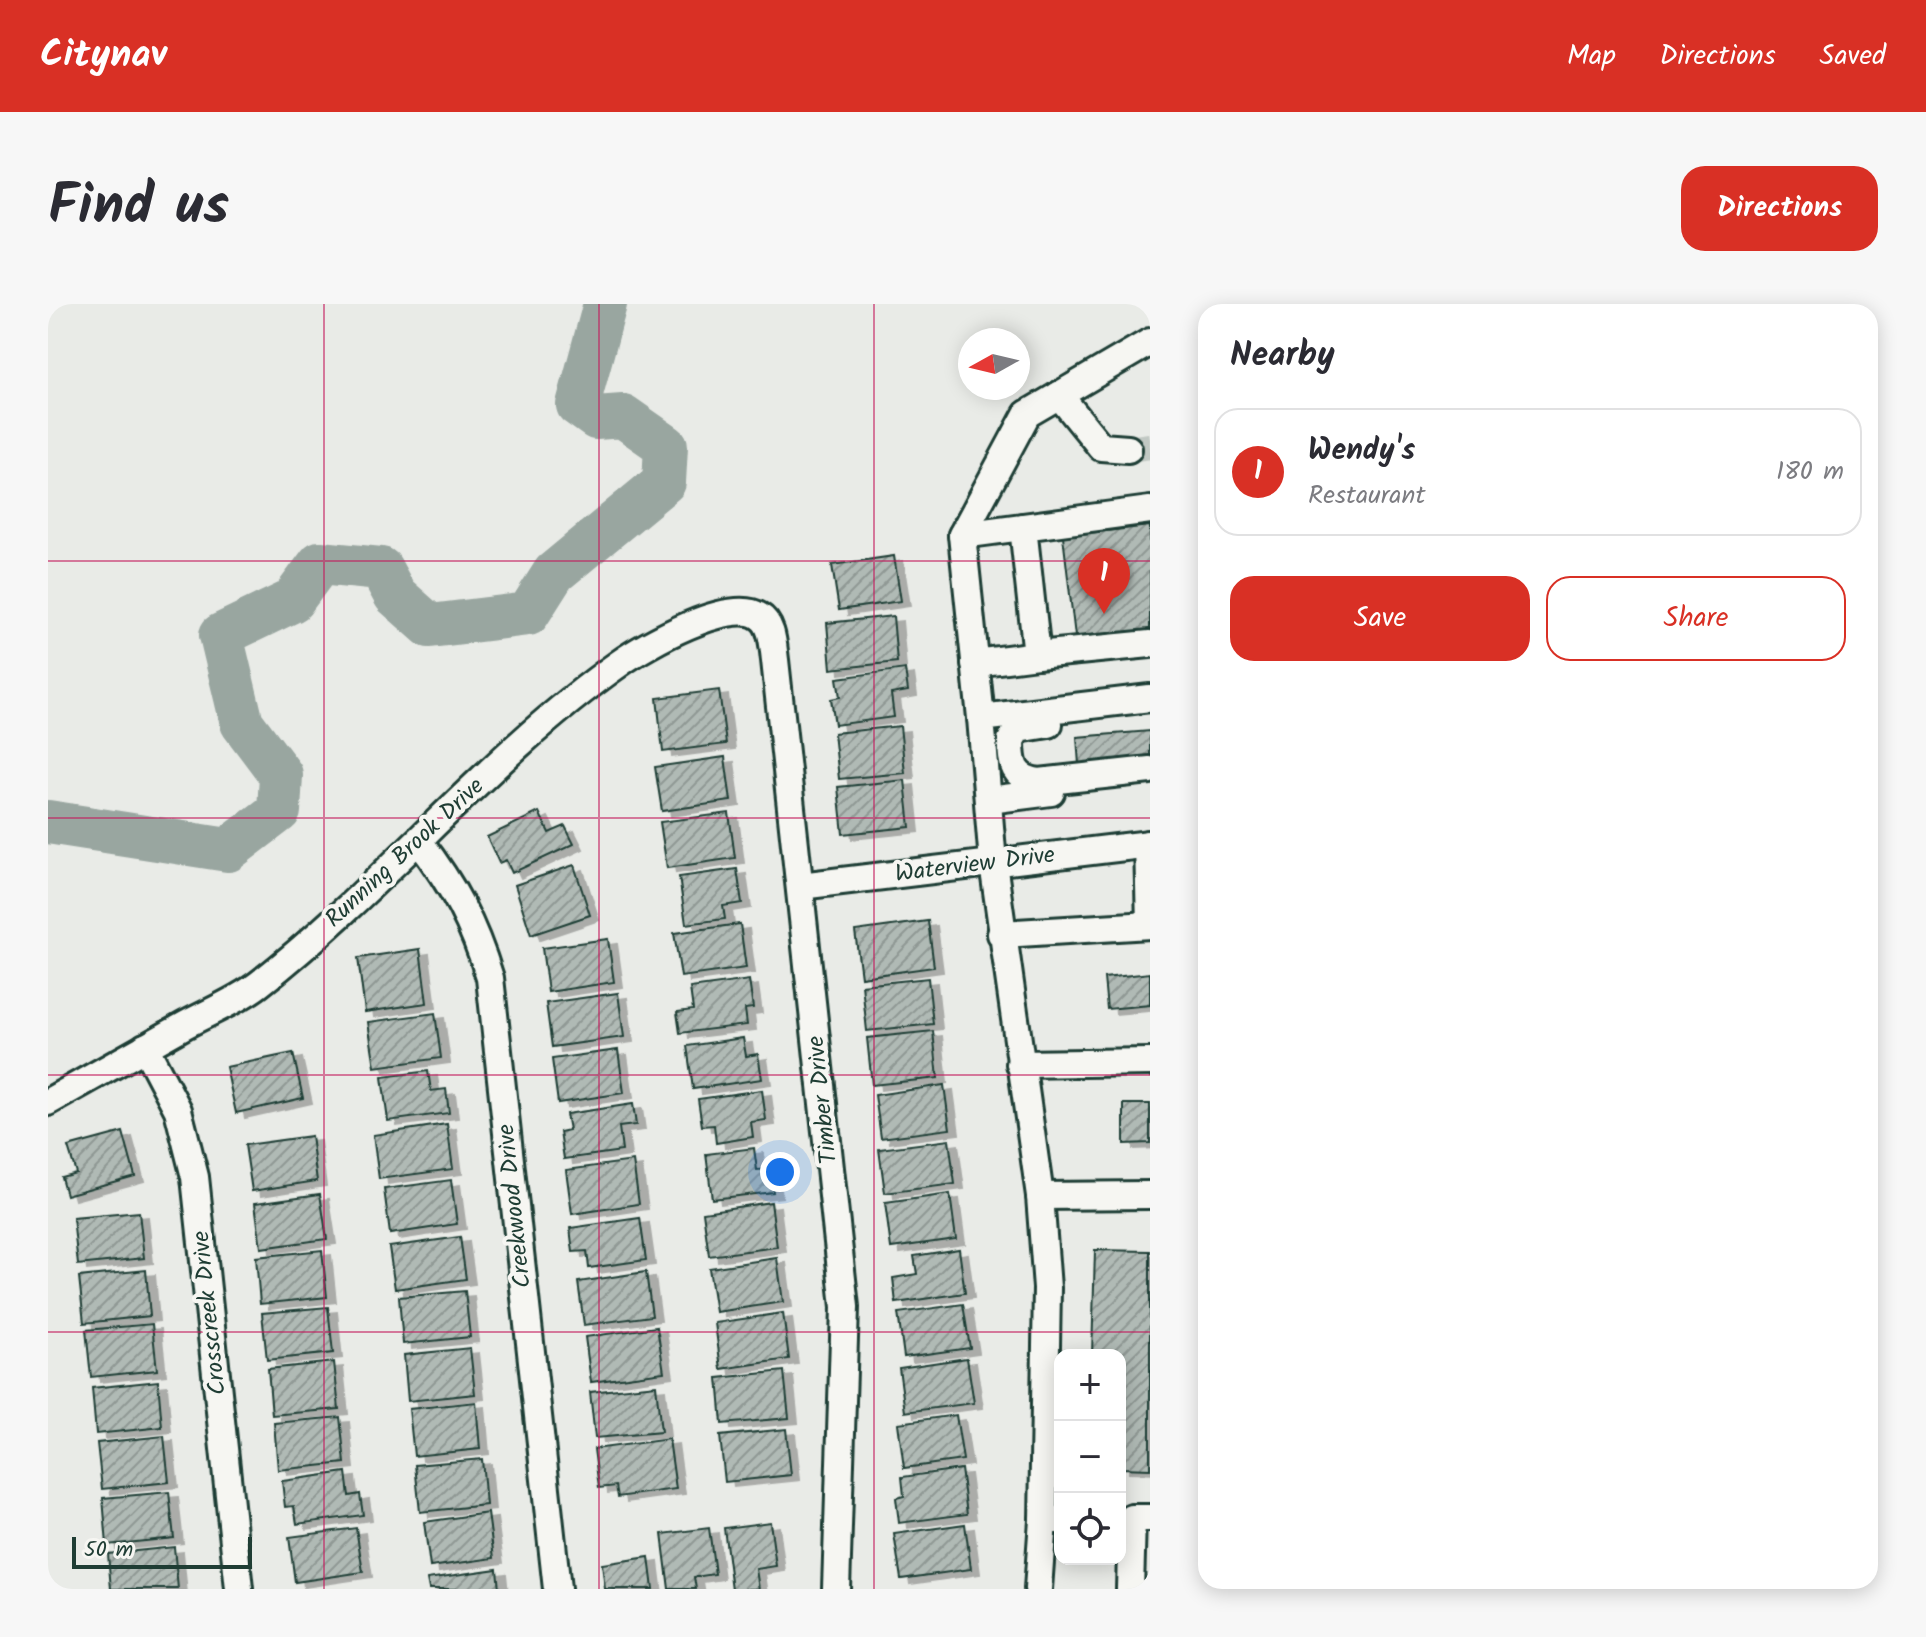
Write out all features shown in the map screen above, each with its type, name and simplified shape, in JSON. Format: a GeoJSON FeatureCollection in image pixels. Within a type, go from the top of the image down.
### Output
{"type":"FeatureCollection","features":[{"type":"Feature","properties":{"kind":"street"},"geometry":{"type":"LineString","coordinates":[[1038,1589],[1052,1520],[1047,1288],[1040,1196],[1001,934],[962,535],[1027,414],[1150,342]]}},
{"type":"Feature","properties":{"kind":"street"},"geometry":{"type":"LineString","coordinates":[[1059,395],[1101,447],[1128,449]]}},
{"type":"Feature","properties":{"kind":"street"},"geometry":{"type":"LineString","coordinates":[[962,535],[1150,510]]}},
{"type":"Feature","properties":{"kind":"street"},"geometry":{"type":"LineString","coordinates":[[1023,527],[1037,655]]}},
{"type":"Feature","properties":{"kind":"street","name":"Running Brook Drive"},"geometry":{"type":"LineString","coordinates":[[48,1102],[254,988],[302,950],[560,709],[622,662],[670,634],[713,617],[741,612],[759,616]]}},
{"type":"Feature","properties":{"kind":"street","name":"Timber Drive"},"geometry":{"type":"LineString","coordinates":[[759,616],[770,630],[775,660],[845,1307],[836,1589]]}},
{"type":"Feature","properties":{"kind":"street"},"geometry":{"type":"LineString","coordinates":[[975,663],[1150,644]]}},
{"type":"Feature","properties":{"kind":"street"},"geometry":{"type":"LineString","coordinates":[[981,718],[1150,698]]}},
{"type":"Feature","properties":{"kind":"street"},"geometry":{"type":"LineString","coordinates":[[1150,698],[1135,713],[1029,726],[1018,729],[1011,740],[1013,769],[1023,780],[1039,782],[1150,770]]}},
{"type":"Feature","properties":{"kind":"street"},"geometry":{"type":"LineString","coordinates":[[989,800],[1150,781]]}},
{"type":"Feature","properties":{"kind":"street","name":"Creekwood Drive"},"geometry":{"type":"LineString","coordinates":[[419,841],[451,884],[474,927],[490,978],[557,1589]]}},
{"type":"Feature","properties":{"kind":"street"},"geometry":{"type":"LineString","coordinates":[[1001,934],[1150,925],[1149,844]]}},
{"type":"Feature","properties":{"kind":"street","name":"Waterview Drive"},"geometry":{"type":"LineString","coordinates":[[800,886],[1149,844]]}},
{"type":"Feature","properties":{"kind":"street","name":"Crosscreek Drive"},"geometry":{"type":"LineString","coordinates":[[145,1047],[178,1110],[195,1177],[239,1589]]}},
{"type":"Feature","properties":{"kind":"street"},"geometry":{"type":"LineString","coordinates":[[1020,1064],[1150,1062]]}},
{"type":"Feature","properties":{"kind":"street"},"geometry":{"type":"LineString","coordinates":[[1040,1196],[1150,1195]]}},
{"type":"Feature","properties":{"kind":"street"},"geometry":{"type":"LineString","coordinates":[[1130,1589],[1134,1518]]}},
{"type":"Feature","properties":{"kind":"building"},"geometry":{"type":"Polygon","coordinates":[[[1150,526],[1150,636],[1076,645],[1063,536],[1150,526]]]}},
{"type":"Feature","properties":{"kind":"building"},"geometry":{"type":"Polygon","coordinates":[[[894,556],[901,601],[839,610],[832,565],[894,556]]]}},
{"type":"Feature","properties":{"kind":"building"},"geometry":{"type":"Polygon","coordinates":[[[893,616],[897,662],[831,669],[827,623],[893,616]]]}},
{"type":"Feature","properties":{"kind":"building"},"geometry":{"type":"Polygon","coordinates":[[[905,669],[908,691],[891,694],[894,717],[835,725],[831,699],[840,697],[837,678],[905,669]]]}},
{"type":"Feature","properties":{"kind":"building"},"geometry":{"type":"Polygon","coordinates":[[[719,690],[726,744],[663,752],[657,698],[719,690]]]}},
{"type":"Feature","properties":{"kind":"building"},"geometry":{"type":"Polygon","coordinates":[[[900,726],[905,773],[839,779],[834,733],[900,726]]]}},
{"type":"Feature","properties":{"kind":"building"},"geometry":{"type":"Polygon","coordinates":[[[1150,731],[1150,758],[1079,765],[1077,737],[1150,731]]]}},
{"type":"Feature","properties":{"kind":"building"},"geometry":{"type":"Polygon","coordinates":[[[725,757],[731,801],[662,811],[655,767],[725,757]]]}},
{"type":"Feature","properties":{"kind":"building"},"geometry":{"type":"Polygon","coordinates":[[[905,780],[910,827],[843,834],[838,787],[905,780]]]}},
{"type":"Feature","properties":{"kind":"building"},"geometry":{"type":"Polygon","coordinates":[[[539,812],[549,833],[565,826],[574,844],[512,873],[506,860],[499,863],[487,837],[539,812]]]}},
{"type":"Feature","properties":{"kind":"building"},"geometry":{"type":"Polygon","coordinates":[[[729,813],[735,858],[667,868],[660,822],[729,813]]]}},
{"type":"Feature","properties":{"kind":"building"},"geometry":{"type":"Polygon","coordinates":[[[574,865],[590,915],[531,935],[515,885],[574,865]]]}},
{"type":"Feature","properties":{"kind":"building"},"geometry":{"type":"Polygon","coordinates":[[[737,869],[742,903],[723,906],[725,919],[686,924],[679,877],[737,869]]]}},
{"type":"Feature","properties":{"kind":"building"},"geometry":{"type":"Polygon","coordinates":[[[928,921],[934,967],[861,977],[855,931],[928,921]]]}},
{"type":"Feature","properties":{"kind":"building"},"geometry":{"type":"Polygon","coordinates":[[[740,924],[746,968],[681,977],[674,933],[740,924]]]}},
{"type":"Feature","properties":{"kind":"building"},"geometry":{"type":"Polygon","coordinates":[[[608,939],[614,982],[548,992],[542,948],[608,939]]]}},
{"type":"Feature","properties":{"kind":"building"},"geometry":{"type":"Polygon","coordinates":[[[420,949],[427,1003],[365,1012],[358,958],[420,949]]]}},
{"type":"Feature","properties":{"kind":"building"},"geometry":{"type":"Polygon","coordinates":[[[1150,973],[1150,1005],[1107,1009],[1104,978],[1150,973]]]}},
{"type":"Feature","properties":{"kind":"building"},"geometry":{"type":"Polygon","coordinates":[[[928,978],[933,1024],[867,1031],[862,985],[928,978]]]}},
{"type":"Feature","properties":{"kind":"building"},"geometry":{"type":"Polygon","coordinates":[[[749,980],[753,1008],[745,1009],[747,1025],[680,1033],[677,1012],[693,1010],[690,988],[749,980]]]}},
{"type":"Feature","properties":{"kind":"building"},"geometry":{"type":"Polygon","coordinates":[[[618,993],[624,1037],[552,1047],[546,1003],[618,993]]]}},
{"type":"Feature","properties":{"kind":"building"},"geometry":{"type":"Polygon","coordinates":[[[435,1013],[441,1058],[375,1067],[368,1022],[435,1013]]]}},
{"type":"Feature","properties":{"kind":"building"},"geometry":{"type":"Polygon","coordinates":[[[933,1031],[938,1078],[872,1085],[867,1038],[933,1031]]]}},
{"type":"Feature","properties":{"kind":"building"},"geometry":{"type":"Polygon","coordinates":[[[743,1038],[746,1056],[758,1054],[762,1079],[693,1089],[687,1046],[743,1038]]]}},
{"type":"Feature","properties":{"kind":"building"},"geometry":{"type":"Polygon","coordinates":[[[618,1050],[624,1093],[558,1103],[552,1059],[618,1050]]]}},
{"type":"Feature","properties":{"kind":"building"},"geometry":{"type":"Polygon","coordinates":[[[293,1053],[303,1098],[236,1113],[226,1067],[293,1053]]]}},
{"type":"Feature","properties":{"kind":"building"},"geometry":{"type":"Polygon","coordinates":[[[428,1071],[431,1091],[446,1089],[449,1113],[388,1121],[382,1077],[428,1071]]]}},
{"type":"Feature","properties":{"kind":"building"},"geometry":{"type":"Polygon","coordinates":[[[944,1085],[950,1129],[881,1138],[875,1095],[944,1085]]]}},
{"type":"Feature","properties":{"kind":"building"},"geometry":{"type":"Polygon","coordinates":[[[762,1090],[766,1120],[751,1122],[753,1137],[716,1143],[714,1125],[702,1126],[698,1099],[762,1090]]]}},
{"type":"Feature","properties":{"kind":"building"},"geometry":{"type":"Polygon","coordinates":[[[633,1104],[636,1125],[619,1127],[622,1151],[564,1159],[560,1132],[569,1130],[566,1114],[633,1104]]]}},
{"type":"Feature","properties":{"kind":"building"},"geometry":{"type":"Polygon","coordinates":[[[1124,1104],[1150,1104],[1150,1143],[1124,1144],[1124,1104]]]}},
{"type":"Feature","properties":{"kind":"building"},"geometry":{"type":"Polygon","coordinates":[[[447,1124],[453,1169],[379,1179],[373,1135],[447,1124]]]}},
{"type":"Feature","properties":{"kind":"building"},"geometry":{"type":"Polygon","coordinates":[[[123,1132],[135,1176],[66,1195],[61,1177],[76,1173],[68,1147],[123,1132]]]}},
{"type":"Feature","properties":{"kind":"building"},"geometry":{"type":"Polygon","coordinates":[[[311,1136],[317,1181],[252,1191],[245,1145],[311,1136]]]}},
{"type":"Feature","properties":{"kind":"building"},"geometry":{"type":"Polygon","coordinates":[[[949,1140],[955,1184],[885,1193],[879,1149],[949,1140]]]}},
{"type":"Feature","properties":{"kind":"building"},"geometry":{"type":"Polygon","coordinates":[[[754,1148],[757,1170],[770,1169],[773,1192],[712,1199],[706,1154],[754,1148]]]}},
{"type":"Feature","properties":{"kind":"building"},"geometry":{"type":"Polygon","coordinates":[[[633,1161],[639,1204],[572,1214],[566,1170],[633,1161]]]}},
{"type":"Feature","properties":{"kind":"building"},"geometry":{"type":"Polygon","coordinates":[[[451,1180],[457,1224],[390,1234],[384,1189],[451,1180]]]}},
{"type":"Feature","properties":{"kind":"building"},"geometry":{"type":"Polygon","coordinates":[[[320,1194],[327,1239],[261,1248],[255,1203],[320,1194]]]}},
{"type":"Feature","properties":{"kind":"building"},"geometry":{"type":"Polygon","coordinates":[[[950,1194],[956,1239],[891,1248],[885,1203],[950,1194]]]}},
{"type":"Feature","properties":{"kind":"building"},"geometry":{"type":"Polygon","coordinates":[[[771,1202],[777,1247],[709,1256],[703,1212],[771,1202]]]}},
{"type":"Feature","properties":{"kind":"building"},"geometry":{"type":"Polygon","coordinates":[[[139,1212],[144,1258],[78,1265],[73,1218],[139,1212]]]}},
{"type":"Feature","properties":{"kind":"building"},"geometry":{"type":"Polygon","coordinates":[[[640,1218],[646,1260],[589,1268],[587,1251],[573,1252],[570,1228],[640,1218]]]}},
{"type":"Feature","properties":{"kind":"building"},"geometry":{"type":"Polygon","coordinates":[[[460,1237],[466,1279],[395,1289],[389,1247],[460,1237]]]}},
{"type":"Feature","properties":{"kind":"building"},"geometry":{"type":"Polygon","coordinates":[[[959,1249],[965,1293],[896,1303],[893,1278],[917,1274],[914,1256],[959,1249]]]}},
{"type":"Feature","properties":{"kind":"building"},"geometry":{"type":"Polygon","coordinates":[[[322,1250],[327,1297],[260,1304],[256,1257],[322,1250]]]}},
{"type":"Feature","properties":{"kind":"building"},"geometry":{"type":"Polygon","coordinates":[[[1095,1250],[1150,1251],[1150,1469],[1126,1468],[1126,1349],[1092,1349],[1095,1250]]]}},
{"type":"Feature","properties":{"kind":"building"},"geometry":{"type":"Polygon","coordinates":[[[777,1258],[783,1302],[716,1312],[709,1268],[777,1258]]]}},
{"type":"Feature","properties":{"kind":"building"},"geometry":{"type":"Polygon","coordinates":[[[146,1270],[150,1316],[84,1323],[79,1277],[146,1270]]]}},
{"type":"Feature","properties":{"kind":"building"},"geometry":{"type":"Polygon","coordinates":[[[646,1272],[652,1316],[584,1325],[578,1282],[646,1272]]]}},
{"type":"Feature","properties":{"kind":"building"},"geometry":{"type":"Polygon","coordinates":[[[465,1291],[470,1337],[403,1344],[399,1297],[465,1291]]]}},
{"type":"Feature","properties":{"kind":"building"},"geometry":{"type":"Polygon","coordinates":[[[963,1304],[970,1348],[904,1357],[898,1313],[963,1304]]]}},
{"type":"Feature","properties":{"kind":"building"},"geometry":{"type":"Polygon","coordinates":[[[328,1307],[333,1353],[267,1360],[262,1313],[328,1307]]]}},
{"type":"Feature","properties":{"kind":"building"},"geometry":{"type":"Polygon","coordinates":[[[783,1313],[789,1359],[721,1369],[715,1323],[783,1313]]]}},
{"type":"Feature","properties":{"kind":"building"},"geometry":{"type":"Polygon","coordinates":[[[152,1324],[157,1370],[91,1377],[86,1330],[152,1324]]]}},
{"type":"Feature","properties":{"kind":"building"},"geometry":{"type":"Polygon","coordinates":[[[657,1327],[664,1372],[591,1382],[585,1337],[657,1327]]]}},
{"type":"Feature","properties":{"kind":"building"},"geometry":{"type":"Polygon","coordinates":[[[470,1348],[475,1394],[408,1401],[404,1355],[470,1348]]]}},
{"type":"Feature","properties":{"kind":"building"},"geometry":{"type":"Polygon","coordinates":[[[967,1358],[974,1403],[905,1412],[899,1368],[967,1358]]]}},
{"type":"Feature","properties":{"kind":"building"},"geometry":{"type":"Polygon","coordinates":[[[334,1362],[339,1409],[272,1415],[268,1369],[334,1362]]]}},
{"type":"Feature","properties":{"kind":"building"},"geometry":{"type":"Polygon","coordinates":[[[784,1371],[789,1418],[722,1424],[718,1378],[784,1371]]]}},
{"type":"Feature","properties":{"kind":"building"},"geometry":{"type":"Polygon","coordinates":[[[158,1381],[162,1427],[96,1434],[92,1388],[158,1381]]]}},
{"type":"Feature","properties":{"kind":"building"},"geometry":{"type":"Polygon","coordinates":[[[656,1385],[661,1432],[595,1438],[590,1392],[656,1385]]]}},
{"type":"Feature","properties":{"kind":"building"},"geometry":{"type":"Polygon","coordinates":[[[476,1402],[480,1449],[414,1456],[409,1409],[476,1402]]]}},
{"type":"Feature","properties":{"kind":"building"},"geometry":{"type":"Polygon","coordinates":[[[956,1415],[963,1460],[904,1468],[898,1423],[956,1415]]]}},
{"type":"Feature","properties":{"kind":"building"},"geometry":{"type":"Polygon","coordinates":[[[340,1417],[345,1463],[278,1470],[274,1423],[340,1417]]]}},
{"type":"Feature","properties":{"kind":"building"},"geometry":{"type":"Polygon","coordinates":[[[786,1429],[791,1475],[725,1482],[720,1436],[786,1429]]]}},
{"type":"Feature","properties":{"kind":"building"},"geometry":{"type":"Polygon","coordinates":[[[164,1436],[169,1482],[102,1489],[97,1443],[164,1436]]]}},
{"type":"Feature","properties":{"kind":"building"},"geometry":{"type":"Polygon","coordinates":[[[669,1439],[676,1489],[618,1497],[616,1486],[599,1488],[594,1449],[669,1439]]]}},
{"type":"Feature","properties":{"kind":"building"},"geometry":{"type":"Polygon","coordinates":[[[482,1459],[486,1505],[420,1512],[415,1465],[482,1459]]]}},
{"type":"Feature","properties":{"kind":"building"},"geometry":{"type":"Polygon","coordinates":[[[961,1469],[967,1514],[899,1523],[896,1498],[904,1496],[902,1477],[961,1469]]]}},
{"type":"Feature","properties":{"kind":"building"},"geometry":{"type":"Polygon","coordinates":[[[346,1472],[349,1496],[360,1494],[363,1515],[297,1524],[294,1506],[285,1507],[282,1481],[346,1472]]]}},
{"type":"Feature","properties":{"kind":"building"},"geometry":{"type":"Polygon","coordinates":[[[169,1492],[174,1538],[107,1545],[103,1498],[169,1492]]]}},
{"type":"Feature","properties":{"kind":"building"},"geometry":{"type":"Polygon","coordinates":[[[488,1513],[494,1558],[430,1567],[424,1522],[488,1513]]]}},
{"type":"Feature","properties":{"kind":"building"},"geometry":{"type":"Polygon","coordinates":[[[770,1522],[776,1566],[756,1569],[759,1589],[732,1589],[724,1528],[770,1522]]]}},
{"type":"Feature","properties":{"kind":"building"},"geometry":{"type":"Polygon","coordinates":[[[965,1524],[971,1569],[901,1579],[894,1534],[965,1524]]]}},
{"type":"Feature","properties":{"kind":"building"},"geometry":{"type":"Polygon","coordinates":[[[356,1528],[363,1572],[295,1582],[289,1537],[356,1528]]]}},
{"type":"Feature","properties":{"kind":"building"},"geometry":{"type":"Polygon","coordinates":[[[709,1528],[715,1574],[694,1577],[696,1589],[669,1589],[662,1534],[709,1528]]]}},
{"type":"Feature","properties":{"kind":"building"},"geometry":{"type":"Polygon","coordinates":[[[174,1547],[178,1589],[111,1589],[108,1554],[174,1547]]]}},
{"type":"Feature","properties":{"kind":"building"},"geometry":{"type":"Polygon","coordinates":[[[649,1557],[653,1589],[605,1589],[602,1564],[649,1557]]]}},
{"type":"Feature","properties":{"kind":"building"},"geometry":{"type":"Polygon","coordinates":[[[497,1569],[499,1589],[429,1589],[427,1579],[497,1569]]]}},
{"type":"Feature","properties":{"kind":"waterway"},"geometry":{"type":"LineString","coordinates":[[48,822],[228,850],[279,811],[281,775],[242,723],[221,635],[292,601],[320,563],[381,569],[395,595],[430,626],[528,614],[554,573],[664,482],[666,446],[623,416],[596,418],[578,405],[605,304]]}},
{"type":"Feature","properties":{"kind":"tunnel"},"geometry":{"type":"LineString","coordinates":[[1128,449],[1150,446]]}},
{"type":"Feature","properties":{"kind":"place","name":"Wendy's"},"geometry":{"type":"Point","coordinates":[1104,614]}}]}
